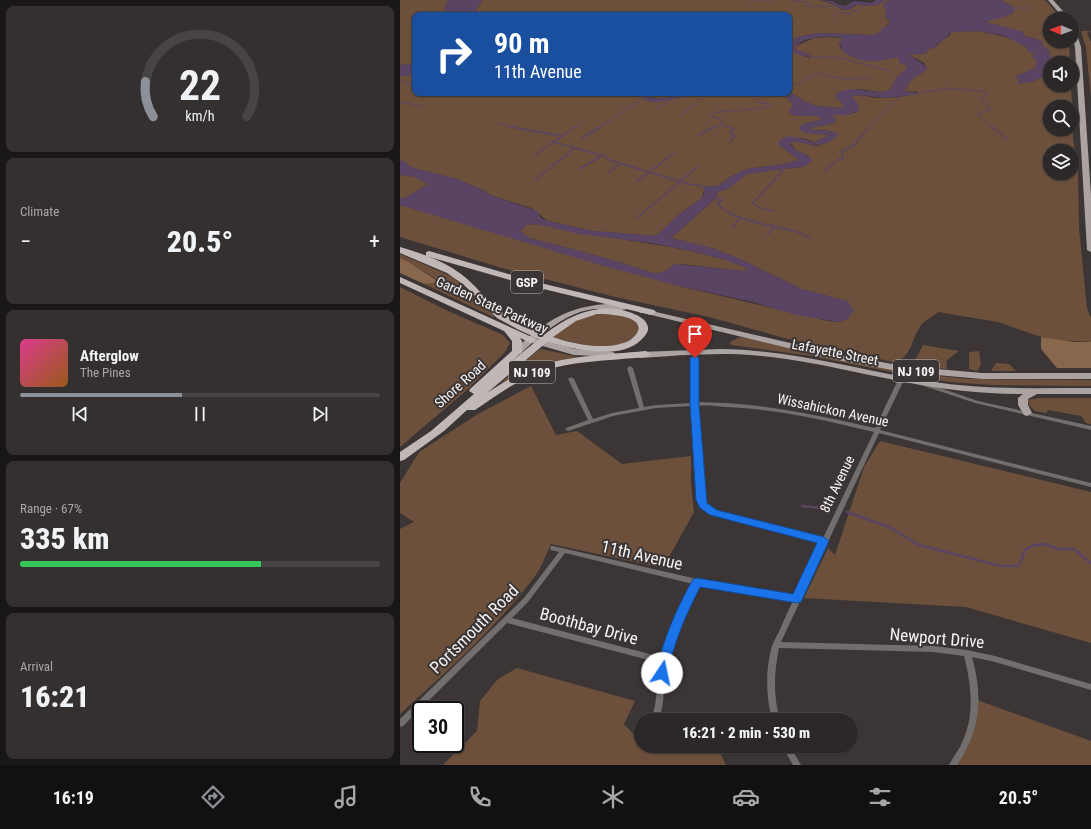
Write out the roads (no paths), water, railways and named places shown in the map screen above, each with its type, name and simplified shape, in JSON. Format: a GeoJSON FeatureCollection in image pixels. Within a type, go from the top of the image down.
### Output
{"type":"FeatureCollection","features":[{"type":"Feature","properties":{"kind":"highway","name":"Garden State Parkway"},"geometry":{"type":"LineString","coordinates":[[400,245],[502,276],[651,312]]}},
{"type":"Feature","properties":{"kind":"highway"},"geometry":{"type":"LineString","coordinates":[[400,250],[452,272],[466,282],[503,318],[538,339],[589,347],[617,348],[626,346],[638,339],[643,327],[638,319],[626,314],[611,312],[594,312],[569,320],[538,339],[435,432]]}},
{"type":"Feature","properties":{"kind":"highway","name":"Garden State Parkway"},"geometry":{"type":"LineString","coordinates":[[400,280],[507,329],[538,339]]}},
{"type":"Feature","properties":{"kind":"highway"},"geometry":{"type":"LineString","coordinates":[[507,329],[517,341],[517,352]]}},
{"type":"Feature","properties":{"kind":"highway","name":"Shore Road"},"geometry":{"type":"LineString","coordinates":[[400,456],[517,352]]}},
{"type":"Feature","properties":{"kind":"highway","name":"NJ 109"},"geometry":{"type":"LineString","coordinates":[[435,432],[517,380],[537,370],[561,363],[646,354]]}},
{"type":"Feature","properties":{"kind":"highway","name":"Shore Road"},"geometry":{"type":"LineString","coordinates":[[400,456],[435,432]]}},
{"type":"Feature","properties":{"kind":"main road"},"geometry":{"type":"LineString","coordinates":[[1050,0],[1061,12]]}},
{"type":"Feature","properties":{"kind":"main road"},"geometry":{"type":"LineString","coordinates":[[1078,48],[1091,250]]}},
{"type":"Feature","properties":{"kind":"main road","name":"NJ 109"},"geometry":{"type":"LineString","coordinates":[[538,339],[558,318],[584,308],[614,306],[651,312]]}},
{"type":"Feature","properties":{"kind":"main road","name":"Lafayette Street"},"geometry":{"type":"LineString","coordinates":[[651,312],[822,353],[903,369],[982,376],[1091,376]]}},
{"type":"Feature","properties":{"kind":"main road","name":"Shore Road"},"geometry":{"type":"LineString","coordinates":[[517,352],[538,339]]}},
{"type":"Feature","properties":{"kind":"main road","name":"Garden State Parkway"},"geometry":{"type":"LineString","coordinates":[[538,339],[582,353],[614,355],[646,354]]}},
{"type":"Feature","properties":{"kind":"main road","name":"Lafayette Street"},"geometry":{"type":"LineString","coordinates":[[646,354],[695,351],[739,352],[781,356],[901,380],[981,390],[1091,391]]}},
{"type":"Feature","properties":{"kind":"main road"},"geometry":{"type":"LineString","coordinates":[[1027,413],[1023,406],[1023,398],[1035,391]]}},
{"type":"Feature","properties":{"kind":"street"},"geometry":{"type":"LineString","coordinates":[[695,351],[694,404],[701,500],[708,509],[726,516],[824,541]]}},
{"type":"Feature","properties":{"kind":"street"},"geometry":{"type":"LineString","coordinates":[[630,368],[642,408]]}},
{"type":"Feature","properties":{"kind":"street"},"geometry":{"type":"LineString","coordinates":[[571,379],[590,420]]}},
{"type":"Feature","properties":{"kind":"street","name":"8th Avenue"},"geometry":{"type":"LineString","coordinates":[[774,713],[771,701],[770,680],[776,645],[901,380]]}},
{"type":"Feature","properties":{"kind":"street"},"geometry":{"type":"LineString","coordinates":[[921,383],[966,399],[1091,428]]}},
{"type":"Feature","properties":{"kind":"street","name":"Wissahickon Avenue"},"geometry":{"type":"LineString","coordinates":[[568,429],[616,412],[642,408],[694,404],[735,405],[777,410],[877,430],[1091,485]]}},
{"type":"Feature","properties":{"kind":"street","name":"11th Avenue"},"geometry":{"type":"LineString","coordinates":[[553,548],[697,582],[797,599]]}},
{"type":"Feature","properties":{"kind":"street","name":"Portsmouth Road"},"geometry":{"type":"LineString","coordinates":[[400,724],[507,620],[534,590],[563,551]]}},
{"type":"Feature","properties":{"kind":"street"},"geometry":{"type":"LineString","coordinates":[[657,713],[664,661],[676,622],[697,582]]}},
{"type":"Feature","properties":{"kind":"street","name":"Boothbay Drive"},"geometry":{"type":"LineString","coordinates":[[507,620],[664,661]]}},
{"type":"Feature","properties":{"kind":"street","name":"Newport Drive"},"geometry":{"type":"LineString","coordinates":[[776,645],[933,649],[967,653],[1021,666],[1091,687]]}},
{"type":"Feature","properties":{"kind":"street"},"geometry":{"type":"LineString","coordinates":[[953,765],[969,735],[976,703],[973,672],[967,653]]}},
{"type":"Feature","properties":{"kind":"street"},"geometry":{"type":"LineString","coordinates":[[790,753],[797,765]]}},
{"type":"Feature","properties":{"kind":"waterway"},"geometry":{"type":"LineString","coordinates":[[750,0],[772,0]]}},
{"type":"Feature","properties":{"kind":"waterway"},"geometry":{"type":"LineString","coordinates":[[793,0],[810,3],[806,6],[833,6]]}},
{"type":"Feature","properties":{"kind":"waterway"},"geometry":{"type":"LineString","coordinates":[[832,17],[840,12],[851,14],[852,11],[859,10],[864,5]]}},
{"type":"Feature","properties":{"kind":"waterway"},"geometry":{"type":"LineString","coordinates":[[1014,8],[1029,8]]}},
{"type":"Feature","properties":{"kind":"waterway"},"geometry":{"type":"LineString","coordinates":[[810,57],[842,58],[890,71]]}},
{"type":"Feature","properties":{"kind":"waterway"},"geometry":{"type":"LineString","coordinates":[[792,85],[799,84],[816,73],[844,79],[871,78]]}},
{"type":"Feature","properties":{"kind":"waterway"},"geometry":{"type":"LineString","coordinates":[[400,81],[412,84]]}},
{"type":"Feature","properties":{"kind":"waterway"},"geometry":{"type":"LineString","coordinates":[[920,93],[949,88],[987,92],[987,94],[980,99],[988,105],[990,110],[978,113],[978,115],[993,128]]}},
{"type":"Feature","properties":{"kind":"waterway"},"geometry":{"type":"LineString","coordinates":[[680,117],[704,96]]}},
{"type":"Feature","properties":{"kind":"waterway"},"geometry":{"type":"LineString","coordinates":[[869,127],[900,96]]}},
{"type":"Feature","properties":{"kind":"waterway"},"geometry":{"type":"LineString","coordinates":[[658,108],[674,98]]}},
{"type":"Feature","properties":{"kind":"waterway"},"geometry":{"type":"LineString","coordinates":[[722,124],[720,119],[711,116],[711,114],[769,106],[768,104],[757,102],[756,98]]}},
{"type":"Feature","properties":{"kind":"waterway"},"geometry":{"type":"LineString","coordinates":[[598,128],[643,99]]}},
{"type":"Feature","properties":{"kind":"waterway"},"geometry":{"type":"LineString","coordinates":[[400,102],[422,106]]}},
{"type":"Feature","properties":{"kind":"waterway"},"geometry":{"type":"LineString","coordinates":[[574,128],[583,121]]}},
{"type":"Feature","properties":{"kind":"waterway"},"geometry":{"type":"LineString","coordinates":[[498,124],[514,127]]}},
{"type":"Feature","properties":{"kind":"waterway"},"geometry":{"type":"LineString","coordinates":[[714,127],[721,125],[732,128]]}},
{"type":"Feature","properties":{"kind":"waterway"},"geometry":{"type":"LineString","coordinates":[[514,127],[561,136]]}},
{"type":"Feature","properties":{"kind":"waterway"},"geometry":{"type":"LineString","coordinates":[[553,142],[575,127]]}},
{"type":"Feature","properties":{"kind":"waterway"},"geometry":{"type":"LineString","coordinates":[[582,138],[600,127]]}},
{"type":"Feature","properties":{"kind":"waterway"},"geometry":{"type":"LineString","coordinates":[[699,135],[714,127]]}},
{"type":"Feature","properties":{"kind":"waterway"},"geometry":{"type":"LineString","coordinates":[[730,142],[735,136],[730,133],[734,129],[731,127]]}},
{"type":"Feature","properties":{"kind":"waterway"},"geometry":{"type":"LineString","coordinates":[[824,172],[837,160],[843,158],[842,152],[854,145],[869,127]]}},
{"type":"Feature","properties":{"kind":"waterway"},"geometry":{"type":"LineString","coordinates":[[992,127],[1007,139]]}},
{"type":"Feature","properties":{"kind":"waterway"},"geometry":{"type":"LineString","coordinates":[[535,155],[553,142]]}},
{"type":"Feature","properties":{"kind":"waterway"},"geometry":{"type":"LineString","coordinates":[[553,142],[575,148]]}},
{"type":"Feature","properties":{"kind":"waterway"},"geometry":{"type":"LineString","coordinates":[[535,180],[575,148]]}},
{"type":"Feature","properties":{"kind":"waterway"},"geometry":{"type":"LineString","coordinates":[[575,148],[604,156],[610,160],[621,163]]}},
{"type":"Feature","properties":{"kind":"waterway"},"geometry":{"type":"LineString","coordinates":[[649,172],[674,153]]}},
{"type":"Feature","properties":{"kind":"waterway"},"geometry":{"type":"LineString","coordinates":[[580,169],[601,156]]}},
{"type":"Feature","properties":{"kind":"waterway"},"geometry":{"type":"LineString","coordinates":[[608,173],[621,163]]}},
{"type":"Feature","properties":{"kind":"waterway"},"geometry":{"type":"LineString","coordinates":[[621,163],[649,172]]}},
{"type":"Feature","properties":{"kind":"waterway"},"geometry":{"type":"LineString","coordinates":[[680,182],[697,167]]}},
{"type":"Feature","properties":{"kind":"waterway"},"geometry":{"type":"LineString","coordinates":[[773,211],[760,208],[753,203],[783,170]]}},
{"type":"Feature","properties":{"kind":"waterway"},"geometry":{"type":"LineString","coordinates":[[636,182],[649,172]]}},
{"type":"Feature","properties":{"kind":"waterway"},"geometry":{"type":"LineString","coordinates":[[649,172],[680,182]]}},
{"type":"Feature","properties":{"kind":"waterway"},"geometry":{"type":"LineString","coordinates":[[637,218],[680,182]]}},
{"type":"Feature","properties":{"kind":"waterway"},"geometry":{"type":"LineString","coordinates":[[680,182],[702,186]]}},
{"type":"Feature","properties":{"kind":"waterway"},"geometry":{"type":"LineString","coordinates":[[716,198],[722,200],[717,203],[726,211],[740,217]]}},
{"type":"Feature","properties":{"kind":"waterway"},"geometry":{"type":"LineString","coordinates":[[733,227],[740,217]]}},
{"type":"Feature","properties":{"kind":"waterway"},"geometry":{"type":"LineString","coordinates":[[740,217],[774,226]]}},
{"type":"Feature","properties":{"kind":"waterway"},"geometry":{"type":"LineString","coordinates":[[768,234],[774,226]]}},
{"type":"Feature","properties":{"kind":"waterway"},"geometry":{"type":"LineString","coordinates":[[774,226],[787,229],[810,238]]}},
{"type":"Feature","properties":{"kind":"waterway"},"geometry":{"type":"LineString","coordinates":[[802,506],[829,509]]}},
{"type":"Feature","properties":{"kind":"waterway"},"geometry":{"type":"LineString","coordinates":[[847,512],[889,527],[919,545],[1001,566],[1017,566],[1020,564],[1025,550],[1034,545],[1045,544],[1058,549],[1074,549],[1091,563]]}}]}
